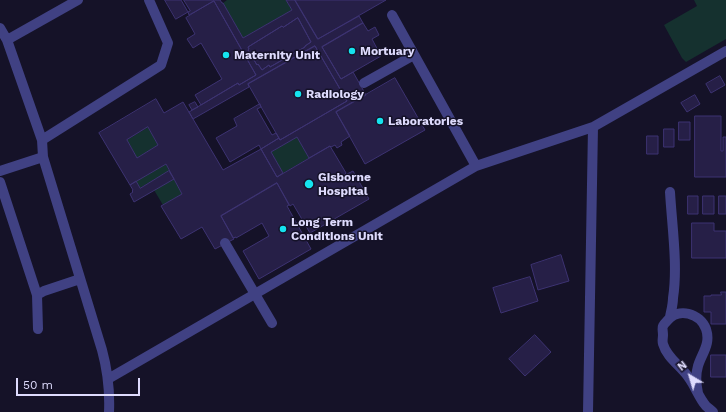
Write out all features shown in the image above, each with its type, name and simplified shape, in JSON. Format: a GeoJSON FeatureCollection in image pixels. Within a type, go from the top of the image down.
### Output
{"type":"FeatureCollection","features":[{"type":"Feature","properties":{"kind":"lane"},"geometry":{"type":"LineString","coordinates":[[6,40],[78,0]]}},
{"type":"Feature","properties":{"kind":"lane"},"geometry":{"type":"LineString","coordinates":[[42,140],[161,65],[168,43],[149,0]]}},
{"type":"Feature","properties":{"kind":"lane"},"geometry":{"type":"LineString","coordinates":[[392,15],[476,166]]}},
{"type":"Feature","properties":{"kind":"lane"},"geometry":{"type":"LineString","coordinates":[[0,30],[6,40],[42,140],[43,157],[102,350],[110,394],[109,412]]}},
{"type":"Feature","properties":{"kind":"lane"},"geometry":{"type":"LineString","coordinates":[[108,379],[476,166],[593,127],[726,51]]}},
{"type":"Feature","properties":{"kind":"lane"},"geometry":{"type":"LineString","coordinates":[[364,83],[414,55]]}},
{"type":"Feature","properties":{"kind":"lane"},"geometry":{"type":"LineString","coordinates":[[588,412],[593,127]]}},
{"type":"Feature","properties":{"kind":"lane"},"geometry":{"type":"LineString","coordinates":[[0,171],[43,157]]}},
{"type":"Feature","properties":{"kind":"lane"},"geometry":{"type":"LineString","coordinates":[[0,182],[37,295],[38,329]]}},
{"type":"Feature","properties":{"kind":"lane"},"geometry":{"type":"LineString","coordinates":[[670,192],[674,282],[670,317]]}},
{"type":"Feature","properties":{"kind":"lane"},"geometry":{"type":"LineString","coordinates":[[225,243],[272,323]]}},
{"type":"Feature","properties":{"kind":"lane"},"geometry":{"type":"LineString","coordinates":[[37,295],[80,279]]}},
{"type":"Feature","properties":{"kind":"lane"},"geometry":{"type":"LineString","coordinates":[[698,393],[695,378],[697,367],[707,347],[708,338],[706,328],[701,321],[695,317],[686,313],[678,313],[670,317],[663,326],[663,343],[668,355],[680,366],[706,406],[713,412]]}},
{"type":"Feature","properties":{"kind":"green space"},"geometry":{"type":"Polygon","coordinates":[[[227,0],[286,0],[292,10],[243,38],[223,3],[227,0]]]}},
{"type":"Feature","properties":{"kind":"green space"},"geometry":{"type":"Polygon","coordinates":[[[694,0],[726,0],[726,39],[686,62],[682,58],[664,25],[697,6],[694,0]]]}},
{"type":"Feature","properties":{"kind":"green space"},"geometry":{"type":"Polygon","coordinates":[[[148,127],[158,145],[137,158],[127,140],[148,127]]]}},
{"type":"Feature","properties":{"kind":"green space"},"geometry":{"type":"Polygon","coordinates":[[[297,137],[309,158],[283,173],[271,152],[297,137]]]}},
{"type":"Feature","properties":{"kind":"green space"},"geometry":{"type":"Polygon","coordinates":[[[166,164],[169,171],[140,188],[136,181],[166,164]]]}},
{"type":"Feature","properties":{"kind":"green space"},"geometry":{"type":"Polygon","coordinates":[[[174,179],[182,194],[163,205],[154,190],[174,179]]]}},
{"type":"Feature","properties":{"kind":"building"},"geometry":{"type":"Polygon","coordinates":[[[165,0],[181,0],[188,12],[176,19],[165,0]]]}},
{"type":"Feature","properties":{"kind":"building"},"geometry":{"type":"Polygon","coordinates":[[[184,0],[220,0],[243,38],[292,10],[286,0],[295,0],[318,39],[359,16],[363,23],[322,47],[341,79],[353,72],[366,95],[336,112],[350,136],[341,142],[342,145],[337,148],[335,145],[330,146],[309,158],[297,137],[271,152],[283,173],[277,177],[261,149],[279,138],[280,140],[347,101],[315,46],[248,84],[249,87],[193,119],[189,112],[238,83],[239,85],[256,75],[214,1],[189,15],[188,12],[190,11],[184,0]],[[298,18],[248,47],[248,50],[257,65],[258,64],[262,70],[305,47],[311,42],[298,18]]]}},
{"type":"Feature","properties":{"kind":"building"},"geometry":{"type":"Polygon","coordinates":[[[295,0],[386,0],[318,39],[295,0]]]}},
{"type":"Feature","properties":{"kind":"building","name":"Maternity Unit"},"geometry":{"type":"Polygon","coordinates":[[[214,1],[256,75],[239,85],[238,83],[201,105],[195,95],[222,79],[201,43],[193,48],[187,39],[195,34],[186,18],[214,1]]]}},
{"type":"Feature","properties":{"kind":"building"},"geometry":{"type":"Polygon","coordinates":[[[298,18],[311,42],[270,67],[269,65],[262,70],[258,64],[257,65],[248,50],[248,47],[298,18]]]}},
{"type":"Feature","properties":{"kind":"building","name":"Mortuary"},"geometry":{"type":"Polygon","coordinates":[[[363,23],[368,31],[375,27],[379,35],[372,39],[381,56],[341,79],[322,47],[363,23]]]}},
{"type":"Feature","properties":{"kind":"building","name":"Radiology"},"geometry":{"type":"Polygon","coordinates":[[[315,46],[347,101],[280,140],[248,84],[315,46]]]}},
{"type":"Feature","properties":{"kind":"building"},"geometry":{"type":"Polygon","coordinates":[[[720,76],[725,85],[711,93],[706,84],[720,76]]]}},
{"type":"Feature","properties":{"kind":"building","name":"Laboratories"},"geometry":{"type":"Polygon","coordinates":[[[395,78],[425,130],[365,164],[336,112],[395,78]]]}},
{"type":"Feature","properties":{"kind":"building"},"geometry":{"type":"Polygon","coordinates":[[[695,95],[700,104],[687,112],[681,103],[695,95]]]}},
{"type":"Feature","properties":{"kind":"building"},"geometry":{"type":"Polygon","coordinates":[[[156,99],[164,113],[183,102],[223,170],[261,149],[277,177],[330,146],[346,173],[345,175],[353,171],[369,199],[310,233],[293,204],[290,206],[277,183],[221,216],[234,239],[215,249],[202,227],[181,239],[161,206],[182,194],[166,164],[130,185],[99,133],[156,99]],[[148,127],[127,140],[137,158],[158,145],[148,127]]]}},
{"type":"Feature","properties":{"kind":"building"},"geometry":{"type":"Polygon","coordinates":[[[195,102],[198,107],[192,110],[189,105],[195,102]]]}},
{"type":"Feature","properties":{"kind":"building"},"geometry":{"type":"Polygon","coordinates":[[[260,104],[261,107],[257,109],[272,135],[276,133],[279,138],[261,149],[259,145],[230,162],[216,138],[237,126],[234,119],[260,104]]]}},
{"type":"Feature","properties":{"kind":"building"},"geometry":{"type":"Polygon","coordinates":[[[695,116],[721,116],[721,151],[723,151],[723,137],[726,137],[726,177],[695,177],[695,116]]]}},
{"type":"Feature","properties":{"kind":"building"},"geometry":{"type":"Polygon","coordinates":[[[679,122],[690,122],[690,140],[679,140],[679,122]]]}},
{"type":"Feature","properties":{"kind":"building"},"geometry":{"type":"Polygon","coordinates":[[[664,129],[674,129],[674,147],[664,147],[664,129]]]}},
{"type":"Feature","properties":{"kind":"building"},"geometry":{"type":"Polygon","coordinates":[[[647,136],[658,136],[658,154],[647,154],[647,136]]]}},
{"type":"Feature","properties":{"kind":"building"},"geometry":{"type":"Polygon","coordinates":[[[169,171],[174,179],[134,202],[130,194],[133,190],[130,185],[136,181],[140,188],[169,171]]]}},
{"type":"Feature","properties":{"kind":"building","name":"Long Term Conditions Unit"},"geometry":{"type":"Polygon","coordinates":[[[277,183],[289,205],[287,206],[311,249],[259,279],[243,251],[269,236],[262,223],[236,238],[233,238],[221,216],[277,183]]]}},
{"type":"Feature","properties":{"kind":"building"},"geometry":{"type":"Polygon","coordinates":[[[688,196],[698,196],[698,214],[688,214],[688,196]]]}},
{"type":"Feature","properties":{"kind":"building"},"geometry":{"type":"Polygon","coordinates":[[[703,196],[714,196],[714,214],[703,214],[703,196]]]}},
{"type":"Feature","properties":{"kind":"building"},"geometry":{"type":"Polygon","coordinates":[[[719,196],[726,196],[726,214],[719,214],[719,196]]]}},
{"type":"Feature","properties":{"kind":"building"},"geometry":{"type":"Polygon","coordinates":[[[692,223],[714,223],[714,231],[726,231],[726,258],[692,258],[692,223]]]}},
{"type":"Feature","properties":{"kind":"building"},"geometry":{"type":"Polygon","coordinates":[[[561,255],[569,281],[538,290],[531,265],[561,255]]]}},
{"type":"Feature","properties":{"kind":"building"},"geometry":{"type":"Polygon","coordinates":[[[530,277],[538,301],[501,313],[493,288],[530,277]]]}},
{"type":"Feature","properties":{"kind":"building"},"geometry":{"type":"Polygon","coordinates":[[[721,292],[726,292],[726,324],[711,324],[711,312],[704,312],[704,296],[721,295],[721,292]]]}},
{"type":"Feature","properties":{"kind":"building"},"geometry":{"type":"Polygon","coordinates":[[[535,335],[551,352],[525,376],[509,359],[535,335]]]}},
{"type":"Feature","properties":{"kind":"building"},"geometry":{"type":"Polygon","coordinates":[[[711,355],[726,355],[726,377],[711,377],[711,355]]]}},
{"type":"Feature","properties":{"kind":"place","name":"Mortuary"},"geometry":{"type":"Point","coordinates":[352,51]}},
{"type":"Feature","properties":{"kind":"place","name":"Maternity Unit"},"geometry":{"type":"Point","coordinates":[226,55]}},
{"type":"Feature","properties":{"kind":"place","name":"Radiology"},"geometry":{"type":"Point","coordinates":[298,94]}},
{"type":"Feature","properties":{"kind":"place","name":"Laboratories"},"geometry":{"type":"Point","coordinates":[380,121]}},
{"type":"Feature","properties":{"kind":"place","name":"Gisborne Hospital"},"geometry":{"type":"Point","coordinates":[309,184]}},
{"type":"Feature","properties":{"kind":"place","name":"Long Term Conditions Unit"},"geometry":{"type":"Point","coordinates":[283,229]}}]}
